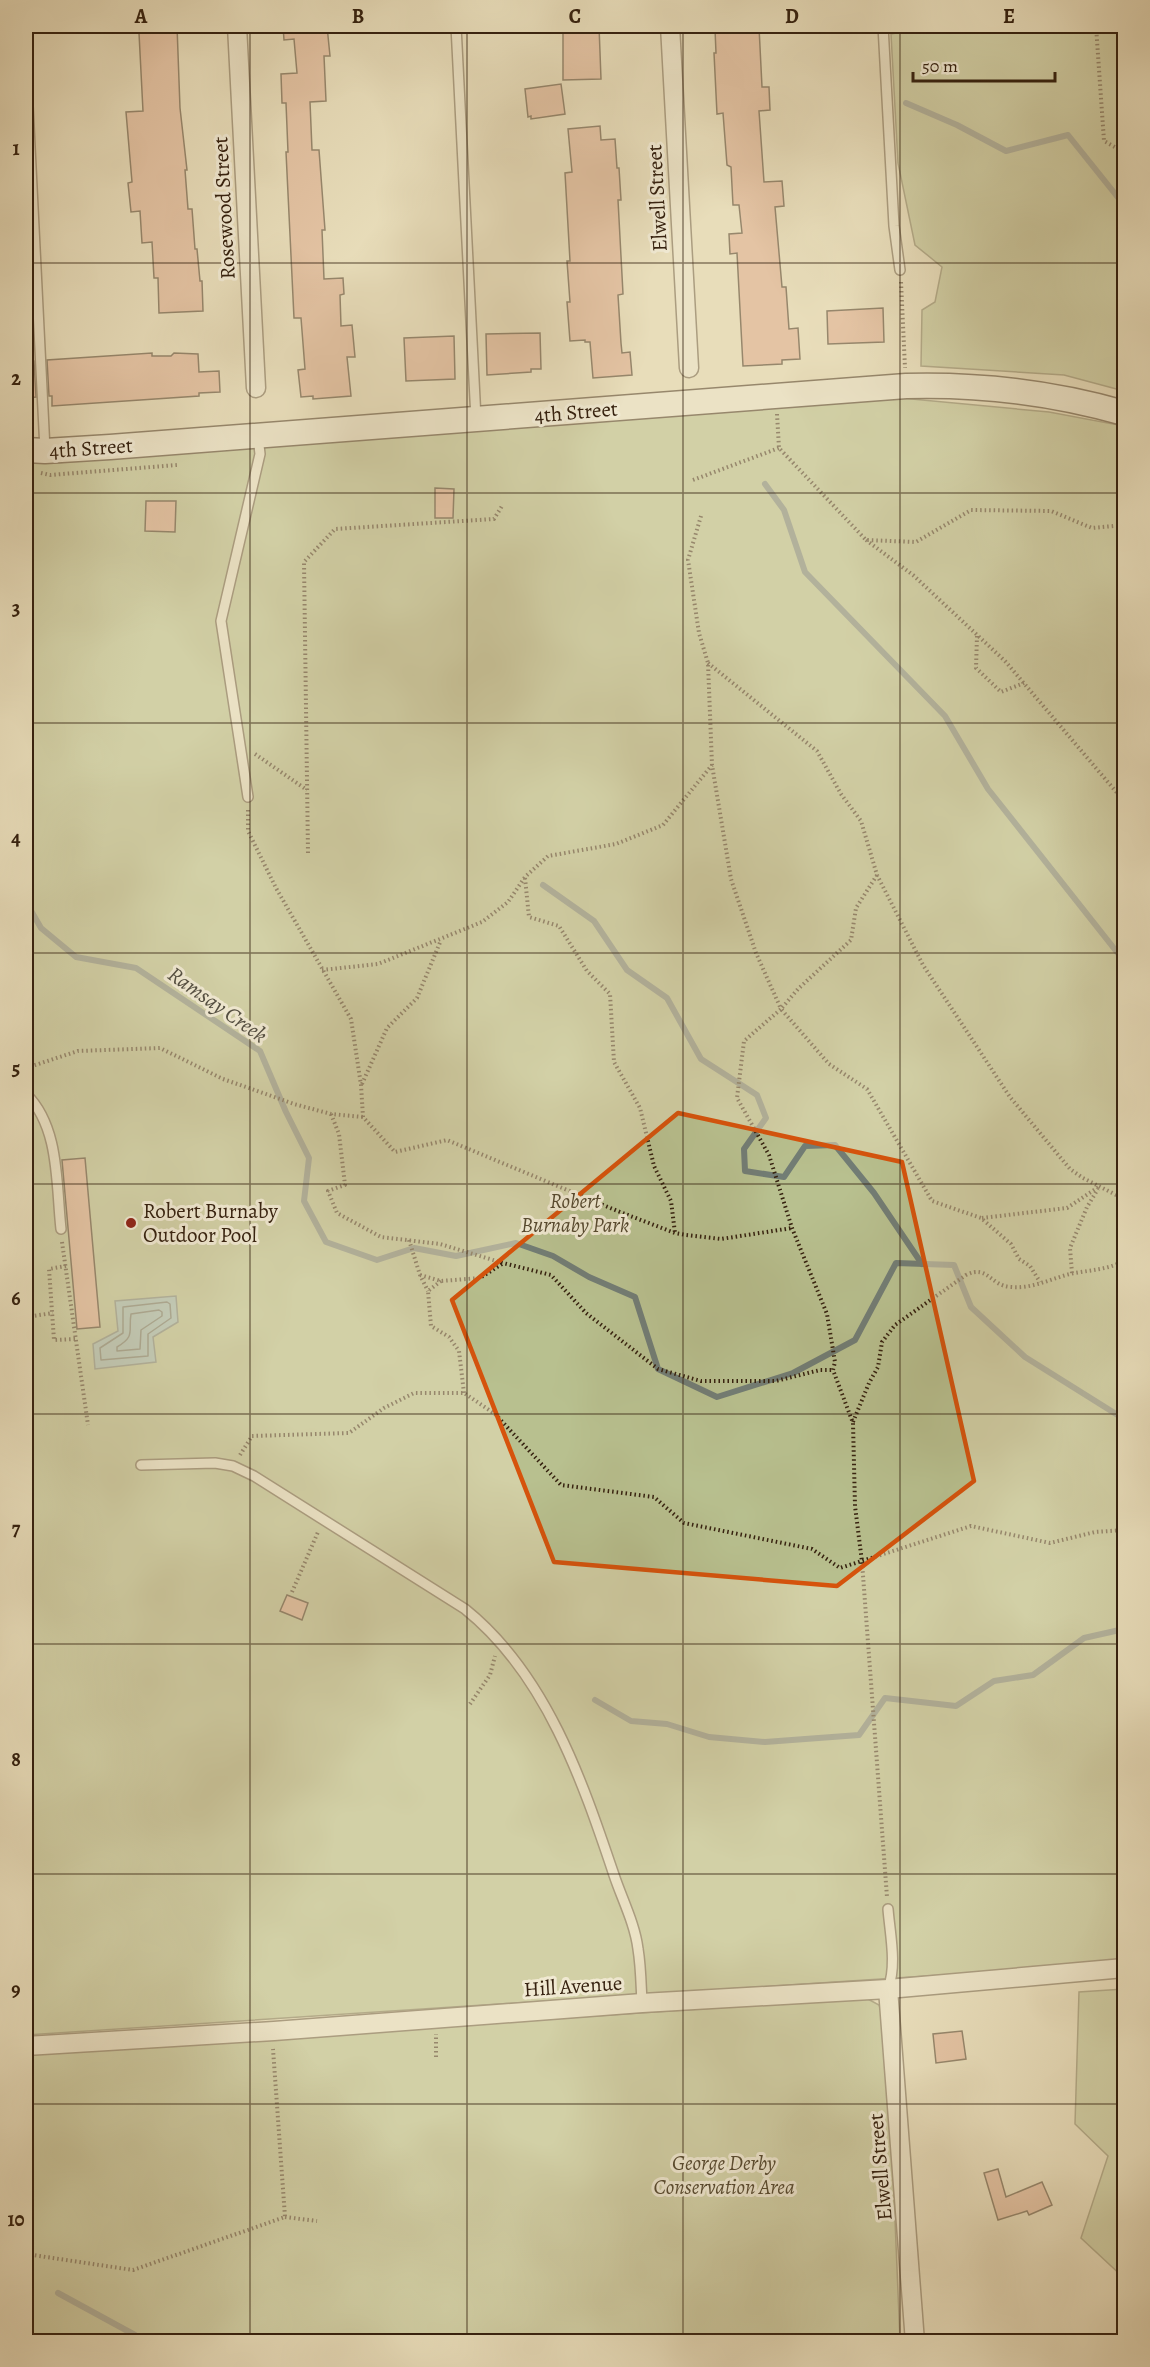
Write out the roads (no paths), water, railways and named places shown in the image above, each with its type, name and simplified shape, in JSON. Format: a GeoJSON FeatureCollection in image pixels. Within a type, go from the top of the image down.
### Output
{"type":"FeatureCollection","features":[{"type":"Feature","properties":{"kind":"street","name":"Rosewood Street"},"geometry":{"type":"LineString","coordinates":[[237,26],[256,388]]}},
{"type":"Feature","properties":{"kind":"street","name":"Elwell Street"},"geometry":{"type":"LineString","coordinates":[[670,26],[689,368]]}},
{"type":"Feature","properties":{"kind":"street","name":"4th Street"},"geometry":{"type":"LineString","coordinates":[[35,451],[906,386],[980,387],[1050,396],[1125,413]]}},
{"type":"Feature","properties":{"kind":"street","name":"Hill Avenue"},"geometry":{"type":"LineString","coordinates":[[26,2046],[274,2031],[642,2003],[888,1989],[1125,1968]]}},
{"type":"Feature","properties":{"kind":"street","name":"Elwell Street"},"geometry":{"type":"LineString","coordinates":[[888,1989],[915,2342]]}},
{"type":"Feature","properties":{"kind":"lane"},"geometry":{"type":"LineString","coordinates":[[456,26],[476,419]]}},
{"type":"Feature","properties":{"kind":"lane"},"geometry":{"type":"LineString","coordinates":[[883,26],[894,226],[900,270]]}},
{"type":"Feature","properties":{"kind":"lane"},"geometry":{"type":"LineString","coordinates":[[26,66],[35,451]]}},
{"type":"Feature","properties":{"kind":"lane"},"geometry":{"type":"LineString","coordinates":[[248,797],[221,621],[260,454],[258,434]]}},
{"type":"Feature","properties":{"kind":"lane"},"geometry":{"type":"LineString","coordinates":[[26,1094],[42,1113],[52,1140],[61,1229]]}},
{"type":"Feature","properties":{"kind":"lane"},"geometry":{"type":"LineString","coordinates":[[141,1465],[214,1463],[233,1466],[254,1476],[465,1609],[487,1626],[542,1698],[592,1809],[638,1947],[642,2003]]}},
{"type":"Feature","properties":{"kind":"lane"},"geometry":{"type":"LineString","coordinates":[[888,1909],[891,1981],[888,1989]]}},
{"type":"Feature","properties":{"kind":"water"},"geometry":{"type":"Polygon","coordinates":[[[176,1296],[178,1322],[153,1337],[156,1362],[95,1369],[93,1344],[118,1331],[115,1301],[176,1296]]]}},
{"type":"Feature","properties":{"kind":"waterway"},"geometry":{"type":"LineString","coordinates":[[906,103],[957,125],[1006,151],[1068,135],[1124,205]]}},
{"type":"Feature","properties":{"kind":"waterway"},"geometry":{"type":"LineString","coordinates":[[765,484],[784,510],[805,572],[945,716],[988,789],[1124,961]]}},
{"type":"Feature","properties":{"kind":"waterway"},"geometry":{"type":"LineString","coordinates":[[543,885],[594,921],[627,970],[667,998],[701,1059],[757,1095],[766,1118],[744,1149],[745,1171],[784,1177],[805,1146],[835,1145],[874,1193],[922,1264]]}},
{"type":"Feature","properties":{"kind":"waterway","name":"Ramsay Creek"},"geometry":{"type":"LineString","coordinates":[[26,902],[41,928],[76,957],[136,968],[260,1051],[309,1158],[304,1201],[326,1242],[377,1260],[414,1248],[456,1256],[516,1243],[553,1256],[589,1277],[635,1297],[658,1369],[717,1397],[793,1373],[855,1340],[896,1263],[954,1265],[971,1307],[1025,1357],[1124,1419]]}},
{"type":"Feature","properties":{"kind":"waterway"},"geometry":{"type":"LineString","coordinates":[[595,1700],[631,1721],[667,1724],[709,1737],[765,1742],[859,1735],[885,1698],[956,1706],[994,1681],[1033,1675],[1084,1638],[1124,1629]]}},
{"type":"Feature","properties":{"kind":"waterway"},"geometry":{"type":"LineString","coordinates":[[58,2293],[135,2335],[142,2342]]}},
{"type":"Feature","properties":{"kind":"place","name":"Robert Burnaby Outdoor Pool"},"geometry":{"type":"Point","coordinates":[131,1223]}},
{"type":"Feature","properties":{"kind":"park label","name":"Robert Burnaby Park"},"geometry":{"type":"Point","coordinates":[575,1213]}},
{"type":"Feature","properties":{"kind":"park label","name":"George Derby Conservation Area"},"geometry":{"type":"Point","coordinates":[724,2175]}}]}
